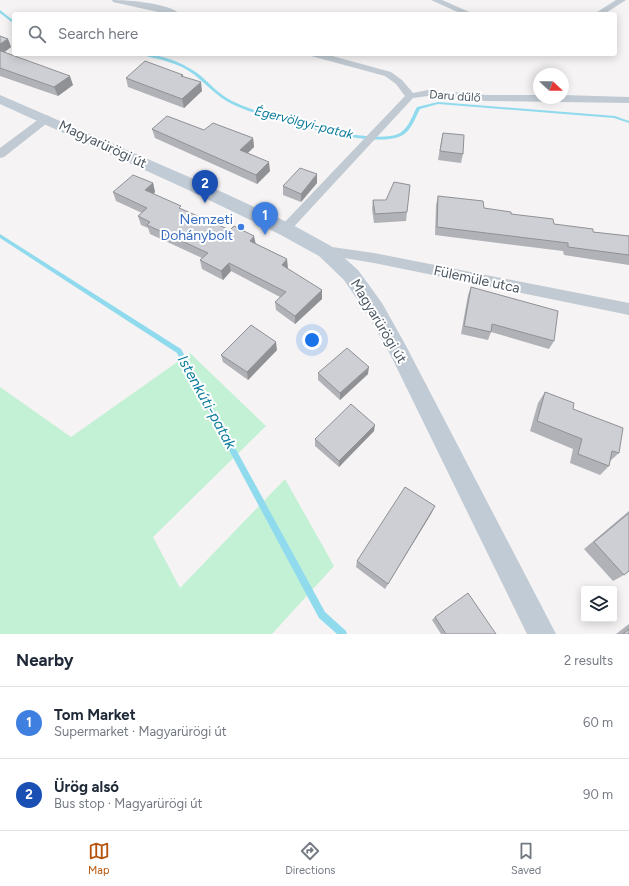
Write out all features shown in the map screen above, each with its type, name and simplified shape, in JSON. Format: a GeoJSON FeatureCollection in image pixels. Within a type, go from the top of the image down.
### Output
{"type":"FeatureCollection","features":[{"type":"Feature","properties":{"kind":"main road","name":"Magyarürögi út"},"geometry":{"type":"LineString","coordinates":[[0,99],[47,118],[285,229],[325,251],[351,275],[375,309],[387,330],[542,634]]}},
{"type":"Feature","properties":{"kind":"street"},"geometry":{"type":"LineString","coordinates":[[116,0],[170,12]]}},
{"type":"Feature","properties":{"kind":"street"},"geometry":{"type":"LineString","coordinates":[[435,0],[465,12]]}},
{"type":"Feature","properties":{"kind":"street"},"geometry":{"type":"LineString","coordinates":[[601,12],[622,0]]}},
{"type":"Feature","properties":{"kind":"street"},"geometry":{"type":"LineString","coordinates":[[321,56],[388,74],[399,82],[410,96]]}},
{"type":"Feature","properties":{"kind":"street","name":"Daru dűlő"},"geometry":{"type":"LineString","coordinates":[[285,229],[410,96],[428,93],[486,98],[533,98]]}},
{"type":"Feature","properties":{"kind":"street","name":"Daru dűlő"},"geometry":{"type":"LineString","coordinates":[[569,99],[629,100]]}},
{"type":"Feature","properties":{"kind":"street"},"geometry":{"type":"LineString","coordinates":[[0,154],[47,118]]}},
{"type":"Feature","properties":{"kind":"street","name":"Fülemüle utca"},"geometry":{"type":"LineString","coordinates":[[325,251],[374,258],[629,309]]}},
{"type":"Feature","properties":{"kind":"green space"},"geometry":{"type":"Polygon","coordinates":[[[190,353],[266,426],[153,537],[180,588],[285,479],[334,566],[272,634],[0,634],[0,387],[71,437],[190,353]]]}},
{"type":"Feature","properties":{"kind":"building"},"geometry":{"type":"Polygon","coordinates":[[[0,36],[8,39],[0,44],[0,36]]]}},
{"type":"Feature","properties":{"kind":"building"},"geometry":{"type":"Polygon","coordinates":[[[1,51],[70,76],[54,87],[0,68],[1,51]]]}},
{"type":"Feature","properties":{"kind":"building"},"geometry":{"type":"Polygon","coordinates":[[[145,61],[183,75],[181,76],[201,82],[182,99],[126,78],[145,61]]]}},
{"type":"Feature","properties":{"kind":"building"},"geometry":{"type":"Polygon","coordinates":[[[167,116],[204,130],[213,123],[253,138],[240,150],[269,162],[256,175],[152,129],[167,116]]]}},
{"type":"Feature","properties":{"kind":"building"},"geometry":{"type":"Polygon","coordinates":[[[443,133],[464,135],[463,154],[440,151],[443,133]]]}},
{"type":"Feature","properties":{"kind":"building"},"geometry":{"type":"Polygon","coordinates":[[[300,168],[317,174],[301,194],[283,186],[300,168]]]}},
{"type":"Feature","properties":{"kind":"building"},"geometry":{"type":"Polygon","coordinates":[[[133,175],[153,183],[145,190],[181,206],[179,208],[230,230],[234,226],[254,236],[250,241],[287,259],[282,265],[322,290],[295,316],[275,302],[286,292],[229,263],[221,271],[200,260],[208,253],[147,225],[150,222],[138,216],[147,208],[113,192],[133,175]]]}},
{"type":"Feature","properties":{"kind":"building"},"geometry":{"type":"Polygon","coordinates":[[[394,182],[410,185],[407,212],[375,214],[373,200],[386,200],[394,182]]]}},
{"type":"Feature","properties":{"kind":"building"},"geometry":{"type":"Polygon","coordinates":[[[438,196],[483,201],[484,208],[511,212],[511,214],[553,219],[554,224],[593,229],[593,232],[629,236],[629,255],[568,247],[568,243],[437,227],[438,196]]]}},
{"type":"Feature","properties":{"kind":"building"},"geometry":{"type":"Polygon","coordinates":[[[471,287],[558,311],[554,341],[492,324],[491,332],[464,326],[471,287]]]}},
{"type":"Feature","properties":{"kind":"building"},"geometry":{"type":"Polygon","coordinates":[[[251,325],[276,342],[247,372],[221,355],[251,325]]]}},
{"type":"Feature","properties":{"kind":"building"},"geometry":{"type":"Polygon","coordinates":[[[347,348],[369,367],[340,393],[318,373],[347,348]]]}},
{"type":"Feature","properties":{"kind":"building"},"geometry":{"type":"Polygon","coordinates":[[[545,392],[574,403],[573,409],[623,428],[619,453],[612,451],[609,466],[578,454],[582,439],[537,421],[545,392]]]}},
{"type":"Feature","properties":{"kind":"building"},"geometry":{"type":"Polygon","coordinates":[[[351,404],[375,425],[339,461],[315,439],[351,404]]]}},
{"type":"Feature","properties":{"kind":"building"},"geometry":{"type":"Polygon","coordinates":[[[405,487],[435,506],[388,584],[357,561],[405,487]]]}},
{"type":"Feature","properties":{"kind":"building"},"geometry":{"type":"Polygon","coordinates":[[[629,513],[629,571],[624,575],[594,542],[629,513]]]}},
{"type":"Feature","properties":{"kind":"building"},"geometry":{"type":"Polygon","coordinates":[[[468,593],[496,634],[446,634],[435,617],[468,593]]]}},
{"type":"Feature","properties":{"kind":"building"},"geometry":{"type":"Polygon","coordinates":[[[629,629],[629,634],[623,634],[629,629]]]}},
{"type":"Feature","properties":{"kind":"waterway","name":"Égervölgyi-patak"},"geometry":{"type":"LineString","coordinates":[[0,11],[12,21]]}},
{"type":"Feature","properties":{"kind":"waterway","name":"Égervölgyi-patak"},"geometry":{"type":"LineString","coordinates":[[152,56],[185,67],[196,74],[223,97],[235,104],[293,123],[345,135],[368,138],[387,138],[400,135],[409,126],[418,108],[438,103],[615,117],[629,122]]}},
{"type":"Feature","properties":{"kind":"waterway","name":"Istenkúti-patak"},"geometry":{"type":"LineString","coordinates":[[0,236],[179,351],[322,615],[343,634]]}},
{"type":"Feature","properties":{"kind":"place","name":"Ürög alsó"},"geometry":{"type":"Point","coordinates":[205,203]}},
{"type":"Feature","properties":{"kind":"place","name":"Nemzeti Dohánybolt"},"geometry":{"type":"Point","coordinates":[241,227]}},
{"type":"Feature","properties":{"kind":"place","name":"Tom Market"},"geometry":{"type":"Point","coordinates":[265,235]}}]}
